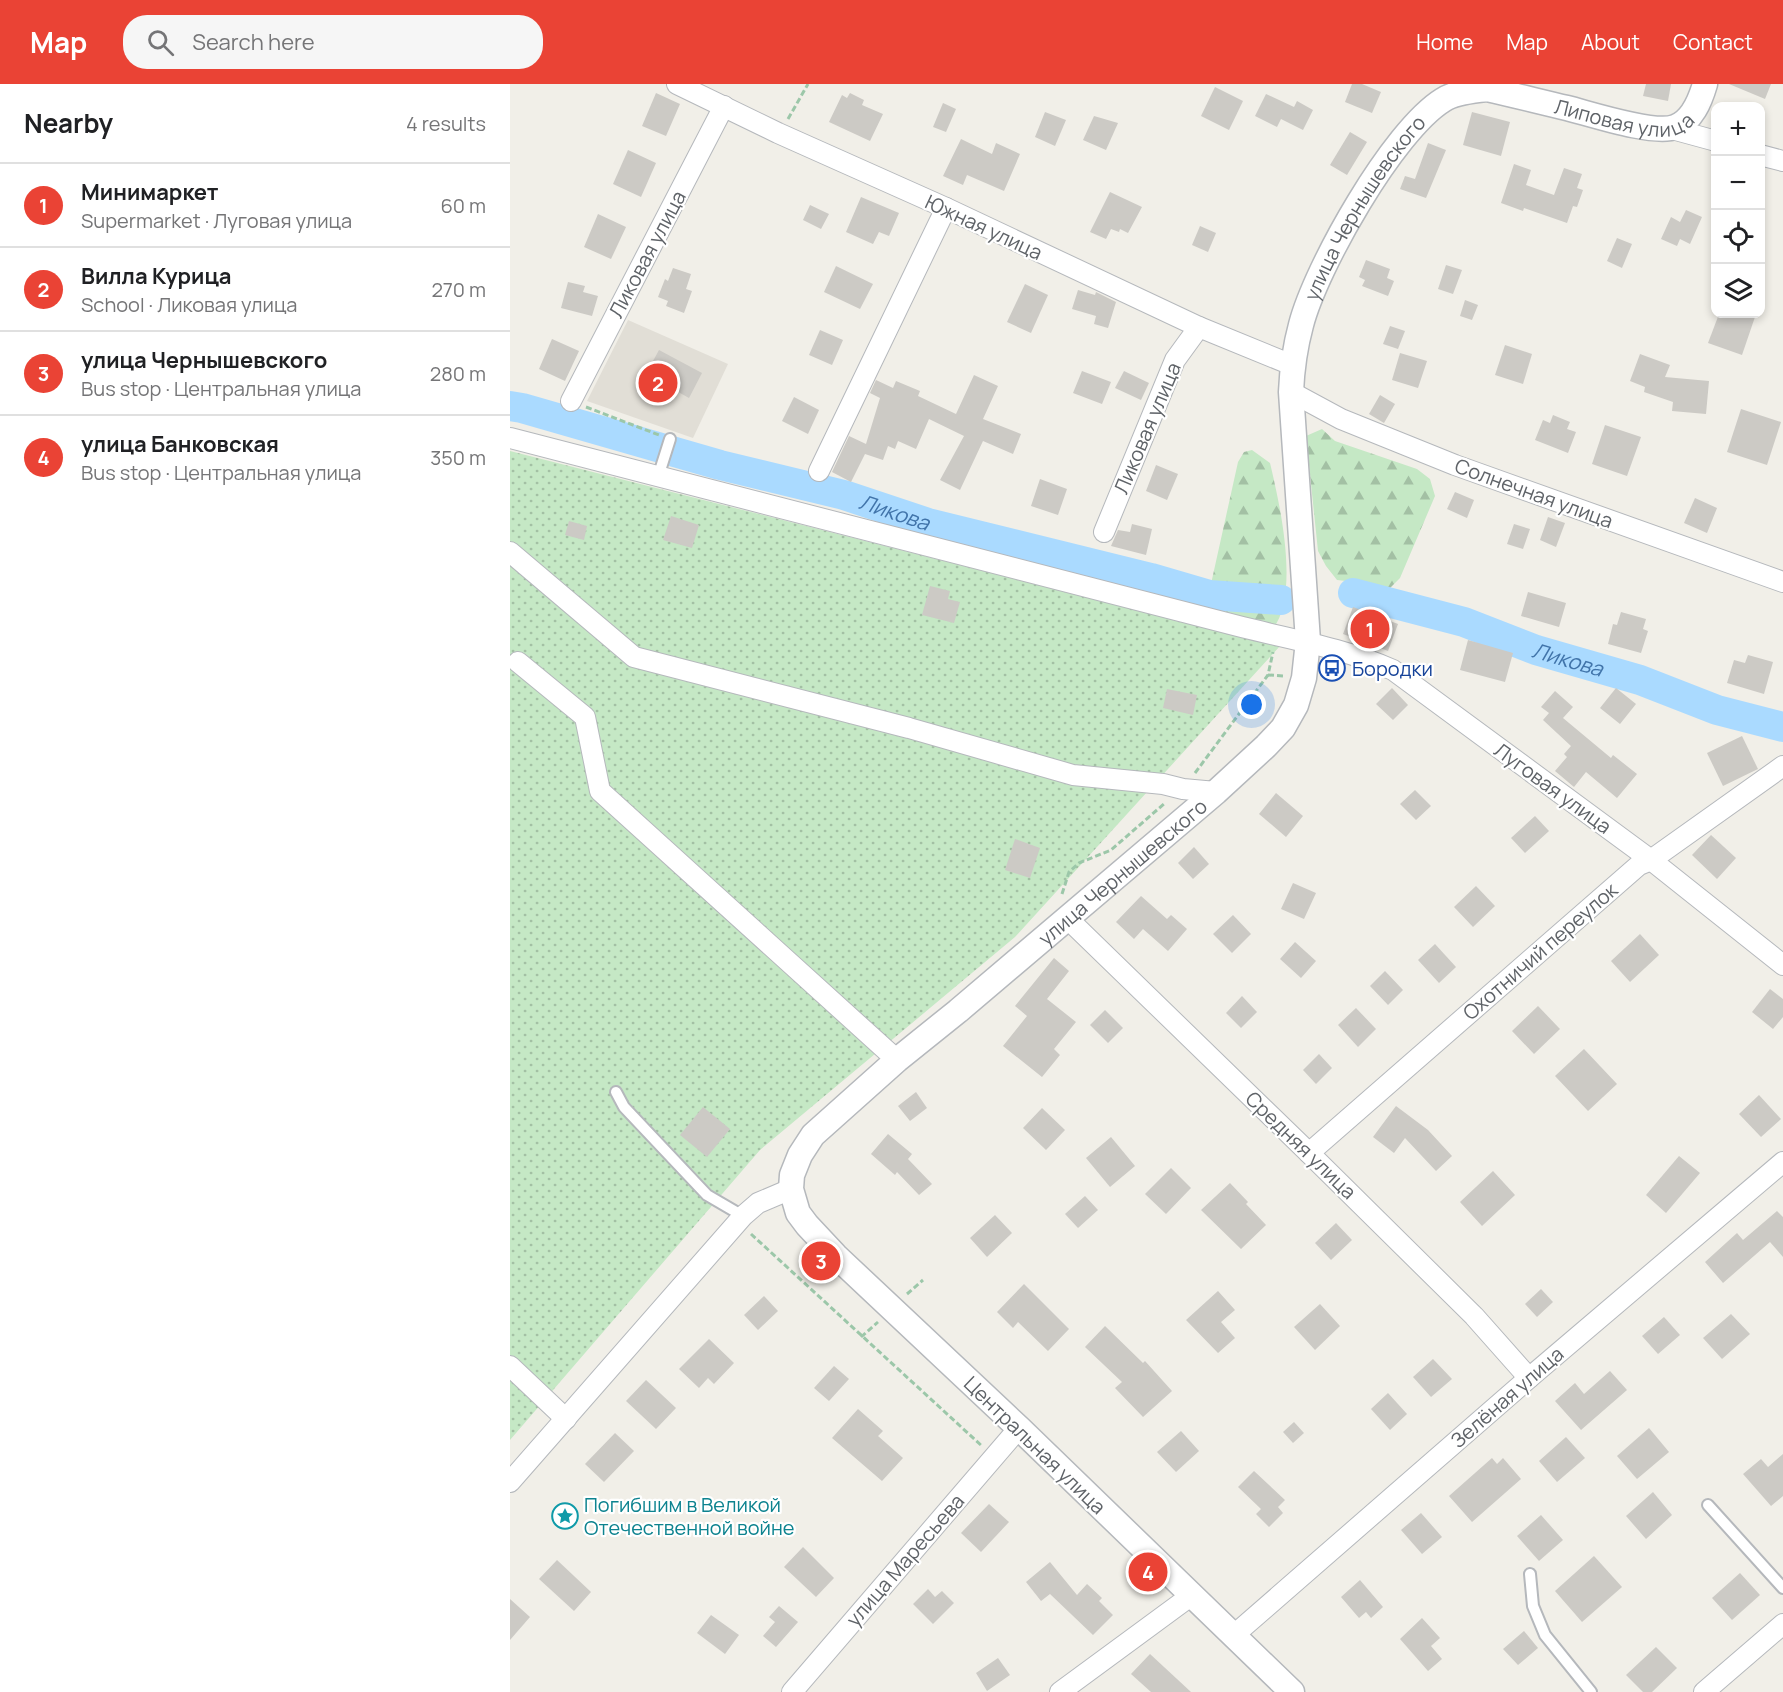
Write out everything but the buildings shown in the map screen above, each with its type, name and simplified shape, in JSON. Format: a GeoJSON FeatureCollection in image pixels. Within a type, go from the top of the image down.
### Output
{"type":"FeatureCollection","features":[{"type":"Feature","properties":{"kind":"street","name":"Южная улица"},"geometry":{"type":"LineString","coordinates":[[677,84],[1199,327],[1292,376]]}},
{"type":"Feature","properties":{"kind":"street","name":"Липовая улица"},"geometry":{"type":"LineString","coordinates":[[1478,87],[1643,127],[1672,129],[1688,118],[1696,107],[1705,84]]}},
{"type":"Feature","properties":{"kind":"street","name":"улица Чернышевского"},"geometry":{"type":"LineString","coordinates":[[790,1189],[792,1175],[800,1155],[813,1135],[897,1060],[1216,792],[1283,728],[1296,705],[1304,678],[1308,641],[1292,376],[1301,323],[1317,279],[1376,175],[1407,134],[1444,99],[1478,87]]}},
{"type":"Feature","properties":{"kind":"street","name":"Ликовая улица"},"geometry":{"type":"LineString","coordinates":[[571,401],[724,106]]}},
{"type":"Feature","properties":{"kind":"street"},"geometry":{"type":"LineString","coordinates":[[1672,129],[1711,140]]}},
{"type":"Feature","properties":{"kind":"street"},"geometry":{"type":"LineString","coordinates":[[1765,156],[1783,161]]}},
{"type":"Feature","properties":{"kind":"street"},"geometry":{"type":"LineString","coordinates":[[819,471],[946,208]]}},
{"type":"Feature","properties":{"kind":"street","name":"Ликовая улица"},"geometry":{"type":"LineString","coordinates":[[1104,532],[1175,360],[1199,327]]}},
{"type":"Feature","properties":{"kind":"street","name":"Солнечная улица"},"geometry":{"type":"LineString","coordinates":[[1292,376],[1341,419],[1455,465],[1783,582]]}},
{"type":"Feature","properties":{"kind":"street","name":"Луговая улица"},"geometry":{"type":"LineString","coordinates":[[510,438],[660,470],[1366,658],[1392,670],[1651,860],[1783,965]]}},
{"type":"Feature","properties":{"kind":"street"},"geometry":{"type":"LineString","coordinates":[[510,552],[634,657],[909,728],[1073,775],[1216,792]]}},
{"type":"Feature","properties":{"kind":"street"},"geometry":{"type":"LineString","coordinates":[[518,662],[585,717],[600,791],[897,1060]]}},
{"type":"Feature","properties":{"kind":"street","name":"Охотничий переулок"},"geometry":{"type":"LineString","coordinates":[[1309,1153],[1639,865],[1651,860],[1783,766]]}},
{"type":"Feature","properties":{"kind":"street","name":"Средняя улица"},"geometry":{"type":"LineString","coordinates":[[1067,918],[1474,1316],[1529,1378]]}},
{"type":"Feature","properties":{"kind":"street","name":"Зелёная улица"},"geometry":{"type":"LineString","coordinates":[[1234,1635],[1529,1378],[1783,1162]]}},
{"type":"Feature","properties":{"kind":"street"},"geometry":{"type":"LineString","coordinates":[[510,1482],[741,1220],[758,1203],[790,1189]]}},
{"type":"Feature","properties":{"kind":"street","name":"Центральная улица"},"geometry":{"type":"LineString","coordinates":[[790,1189],[798,1213],[829,1248],[1234,1635],[1281,1688]]}},
{"type":"Feature","properties":{"kind":"street"},"geometry":{"type":"LineString","coordinates":[[510,1366],[566,1419]]}},
{"type":"Feature","properties":{"kind":"street","name":"улица Маресьева"},"geometry":{"type":"LineString","coordinates":[[792,1692],[1019,1428]]}},
{"type":"Feature","properties":{"kind":"street"},"geometry":{"type":"LineString","coordinates":[[1060,1692],[1192,1595]]}},
{"type":"Feature","properties":{"kind":"street"},"geometry":{"type":"LineString","coordinates":[[1704,1692],[1783,1623]]}},
{"type":"Feature","properties":{"kind":"lane"},"geometry":{"type":"LineString","coordinates":[[660,470],[670,439]]}},
{"type":"Feature","properties":{"kind":"lane"},"geometry":{"type":"LineString","coordinates":[[616,1092],[624,1107],[707,1195],[741,1220]]}},
{"type":"Feature","properties":{"kind":"lane"},"geometry":{"type":"LineString","coordinates":[[1708,1505],[1783,1588]]}},
{"type":"Feature","properties":{"kind":"lane"},"geometry":{"type":"LineString","coordinates":[[1530,1574],[1533,1606],[1545,1635],[1591,1692]]}},
{"type":"Feature","properties":{"kind":"path"},"geometry":{"type":"LineString","coordinates":[[795,108],[808,84]]}},
{"type":"Feature","properties":{"kind":"path"},"geometry":{"type":"LineString","coordinates":[[571,401],[670,439]]}},
{"type":"Feature","properties":{"kind":"path"},"geometry":{"type":"LineString","coordinates":[[1062,894],[1069,872],[1079,863],[1112,850],[1183,789],[1268,675],[1276,635]]}},
{"type":"Feature","properties":{"kind":"path"},"geometry":{"type":"LineString","coordinates":[[741,1220],[861,1337],[994,1457]]}},
{"type":"Feature","properties":{"kind":"path"},"geometry":{"type":"LineString","coordinates":[[907,1294],[923,1280]]}},
{"type":"Feature","properties":{"kind":"path"},"geometry":{"type":"LineString","coordinates":[[861,1337],[882,1318]]}},
{"type":"Feature","properties":{"kind":"shaded area"},"geometry":{"type":"Polygon","coordinates":[[[628,320],[728,364],[693,438],[587,401],[628,320]]]}},
{"type":"Feature","properties":{"kind":"green space"},"geometry":{"type":"Polygon","coordinates":[[[1322,429],[1335,441],[1417,469],[1430,479],[1435,496],[1400,578],[1388,590],[1370,592],[1355,582],[1337,580],[1318,551],[1306,436],[1322,429]]]}},
{"type":"Feature","properties":{"kind":"green space"},"geometry":{"type":"Polygon","coordinates":[[[1252,450],[1270,463],[1285,548],[1287,572],[1285,594],[1281,613],[1273,629],[1262,627],[1233,614],[1149,592],[1135,586],[1125,574],[1126,568],[1133,567],[1196,583],[1211,584],[1238,462],[1244,452],[1252,450]]]}},
{"type":"Feature","properties":{"kind":"green space"},"geometry":{"type":"Polygon","coordinates":[[[510,451],[1280,646],[1015,937],[760,1150],[510,1440],[510,451]]]}},
{"type":"Feature","properties":{"kind":"waterway","name":"Ликова"},"geometry":{"type":"LineString","coordinates":[[510,406],[720,465],[844,495],[928,523],[1151,578],[1209,595],[1281,600]]}},
{"type":"Feature","properties":{"kind":"waterway","name":"Ликова"},"geometry":{"type":"LineString","coordinates":[[1353,593],[1464,622],[1536,650],[1640,680],[1717,710],[1783,727]]}},
{"type":"Feature","properties":{"kind":"place","name":"Вилла Курица"},"geometry":{"type":"Point","coordinates":[658,383]}},
{"type":"Feature","properties":{"kind":"place","name":"Минимаркет"},"geometry":{"type":"Point","coordinates":[1370,629]}},
{"type":"Feature","properties":{"kind":"place","name":"Бородки"},"geometry":{"type":"Point","coordinates":[1332,668]}},
{"type":"Feature","properties":{"kind":"place","name":"улица Чернышевского"},"geometry":{"type":"Point","coordinates":[821,1261]}},
{"type":"Feature","properties":{"kind":"place","name":"Погибшим в Великой Отечественной войне"},"geometry":{"type":"Point","coordinates":[565,1516]}},
{"type":"Feature","properties":{"kind":"place","name":"улица Банковская"},"geometry":{"type":"Point","coordinates":[1148,1572]}}]}
